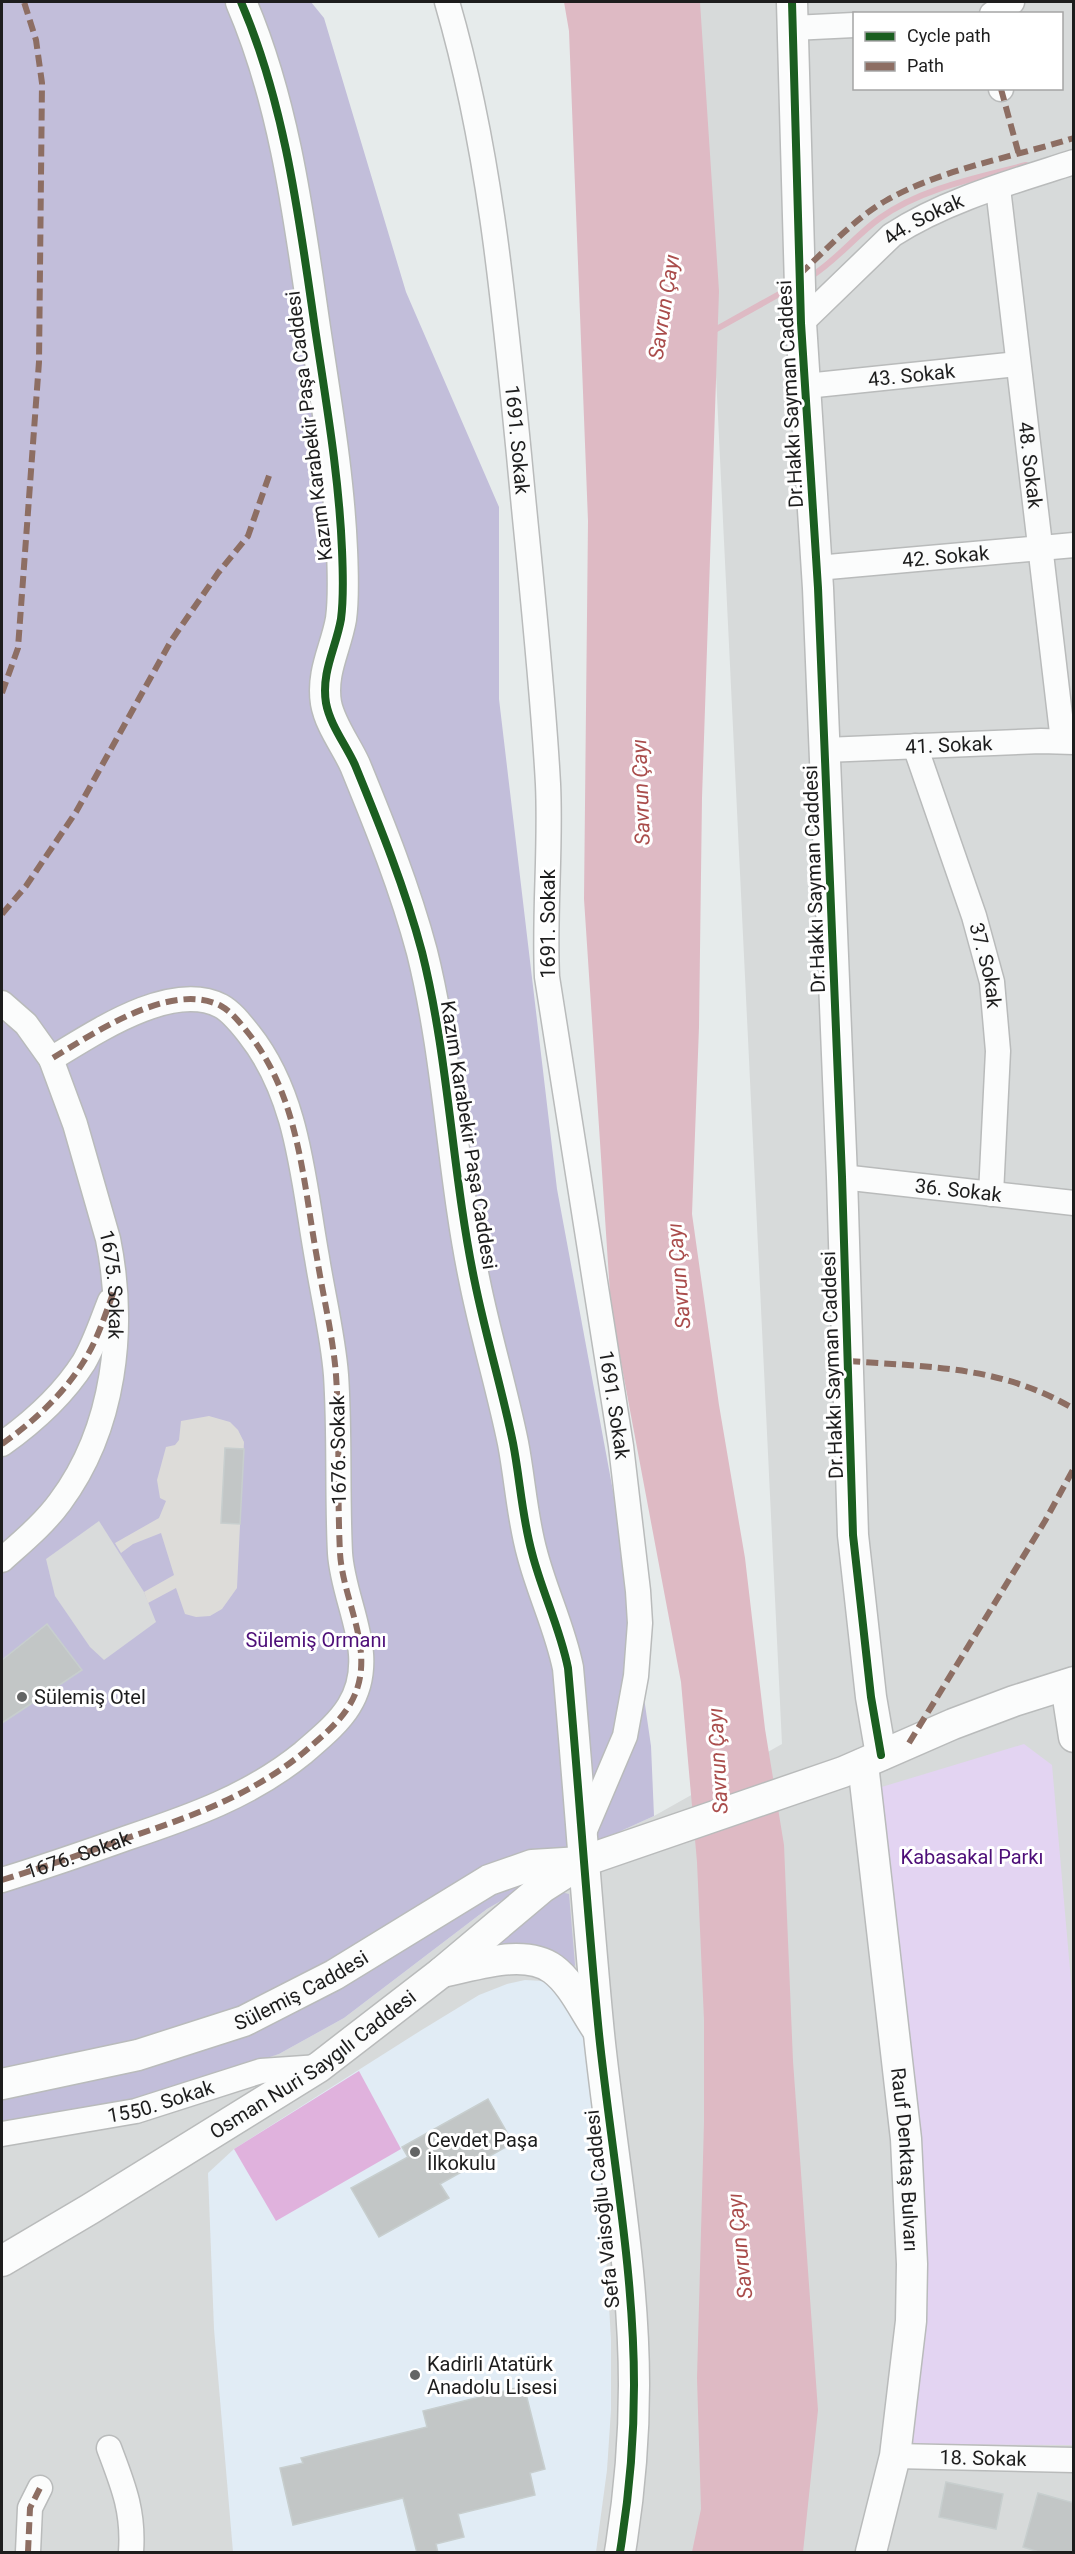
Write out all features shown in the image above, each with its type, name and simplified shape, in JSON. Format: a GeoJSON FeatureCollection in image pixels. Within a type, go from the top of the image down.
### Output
{"type":"FeatureCollection","features":[{"type":"Feature","properties":{"kind":"street","name":"Kazım Karabekir Paşa Caddesi"},"geometry":{"type":"LineString","coordinates":[[241,2],[268,74],[278,117],[306,266],[337,487],[343,586],[341,620],[326,670],[324,689],[327,710],[353,760],[379,824],[413,920],[423,958],[440,1050],[455,1167],[474,1280],[506,1410],[531,1552],[558,1628],[568,1668],[592,1851]]}},
{"type":"Feature","properties":{"kind":"street","name":"1691. Sokak"},"geometry":{"type":"LineString","coordinates":[[447,2],[462,60],[483,162],[503,301],[548,784],[545,934],[547,977],[621,1446],[638,1591],[640,1623],[636,1676],[625,1736],[592,1851]]}},
{"type":"Feature","properties":{"kind":"street"},"geometry":{"type":"LineString","coordinates":[[995,12],[1012,2]]}},
{"type":"Feature","properties":{"kind":"street"},"geometry":{"type":"LineString","coordinates":[[793,15],[853,25]]}},
{"type":"Feature","properties":{"kind":"street","name":"Dr.Hakkı Sayman Caddesi"},"geometry":{"type":"LineString","coordinates":[[793,15],[801,323],[817,568],[825,750],[854,1535],[870,1687],[862,1764]]}},
{"type":"Feature","properties":{"kind":"street","name":"44. Sokak"},"geometry":{"type":"LineString","coordinates":[[801,323],[892,235],[927,214],[1074,162]]}},
{"type":"Feature","properties":{"kind":"street","name":"48. Sokak"},"geometry":{"type":"LineString","coordinates":[[998,188],[1040,547],[1068,742]]}},
{"type":"Feature","properties":{"kind":"street","name":"43. Sokak"},"geometry":{"type":"LineString","coordinates":[[806,386],[1018,364]]}},
{"type":"Feature","properties":{"kind":"street","name":"42. Sokak"},"geometry":{"type":"LineString","coordinates":[[817,568],[1074,545]]}},
{"type":"Feature","properties":{"kind":"street","name":"41. Sokak"},"geometry":{"type":"LineString","coordinates":[[825,750],[1068,742]]}},
{"type":"Feature","properties":{"kind":"street","name":"37. Sokak"},"geometry":{"type":"LineString","coordinates":[[915,746],[974,916],[992,982],[998,1062],[991,1194]]}},
{"type":"Feature","properties":{"kind":"street","name":"1676. Sokak"},"geometry":{"type":"LineString","coordinates":[[2,1880],[164,1826],[215,1807],[252,1789],[280,1771],[319,1740],[347,1709],[357,1692],[361,1675],[359,1632],[348,1600],[340,1555],[336,1373],[296,1138],[284,1094],[272,1066],[241,1023],[223,1007],[195,1000],[156,1005],[132,1014],[100,1029],[51,1059]]}},
{"type":"Feature","properties":{"kind":"street","name":"1675. Sokak"},"geometry":{"type":"LineString","coordinates":[[2,1003],[26,1024],[51,1059],[62,1084],[99,1204],[113,1264],[115,1288],[113,1359],[103,1416],[91,1448],[60,1502],[39,1527],[2,1560]]}},
{"type":"Feature","properties":{"kind":"street","name":"36. Sokak"},"geometry":{"type":"LineString","coordinates":[[842,1177],[1074,1203]]}},
{"type":"Feature","properties":{"kind":"street"},"geometry":{"type":"LineString","coordinates":[[2,1444],[26,1428],[73,1377],[93,1343],[115,1288]]}},
{"type":"Feature","properties":{"kind":"street"},"geometry":{"type":"LineString","coordinates":[[592,1851],[862,1764],[1014,1701],[1070,1684],[1074,1737]]}},
{"type":"Feature","properties":{"kind":"street","name":"Rauf Denktaş Bulvarı"},"geometry":{"type":"LineString","coordinates":[[862,1764],[906,2139],[911,2210],[911,2321],[895,2456],[871,2553]]}},
{"type":"Feature","properties":{"kind":"street","name":"Osman Nuri Saygılı Caddesi"},"geometry":{"type":"LineString","coordinates":[[2,2261],[90,2210],[319,2067],[442,1972],[534,1894],[592,1851]]}},
{"type":"Feature","properties":{"kind":"street","name":"Sefa Vaisoğlu Caddesi"},"geometry":{"type":"LineString","coordinates":[[592,1851],[599,2032],[627,2275],[634,2384],[630,2474],[620,2553]]}},
{"type":"Feature","properties":{"kind":"street","name":"Sülemiş Caddesi"},"geometry":{"type":"LineString","coordinates":[[2,2084],[138,2055],[244,2021],[334,1975],[489,1880],[532,1864],[592,1851]]}},
{"type":"Feature","properties":{"kind":"street"},"geometry":{"type":"LineString","coordinates":[[442,1972],[519,1959],[538,1961],[555,1971],[599,2032]]}},
{"type":"Feature","properties":{"kind":"street","name":"1550. Sokak"},"geometry":{"type":"LineString","coordinates":[[2,2134],[136,2111],[261,2071],[319,2067]]}},
{"type":"Feature","properties":{"kind":"street"},"geometry":{"type":"LineString","coordinates":[[109,2448],[129,2503],[132,2519],[131,2553]]}},
{"type":"Feature","properties":{"kind":"street","name":"18. Sokak"},"geometry":{"type":"LineString","coordinates":[[895,2456],[1074,2460]]}},
{"type":"Feature","properties":{"kind":"street"},"geometry":{"type":"LineString","coordinates":[[28,2553],[30,2508],[40,2488]]}},
{"type":"Feature","properties":{"kind":"shaded area"},"geometry":{"type":"Polygon","coordinates":[[[698,2],[1073,2],[1073,2552],[2,2552],[2,2124],[279,2054],[344,2018],[487,1909],[623,1830],[654,1816],[782,1744],[698,2]]]}},
{"type":"Feature","properties":{"kind":"shaded area"},"geometry":{"type":"Polygon","coordinates":[[[209,1416],[230,1422],[238,1430],[244,1442],[237,1588],[222,1609],[210,1616],[196,1617],[185,1614],[176,1588],[148,1603],[144,1592],[174,1575],[161,1533],[133,1544],[121,1553],[115,1543],[159,1518],[166,1501],[160,1498],[157,1480],[166,1447],[175,1445],[179,1440],[181,1421],[209,1416]]]}},
{"type":"Feature","properties":{"kind":"shaded area"},"geometry":{"type":"Polygon","coordinates":[[[99,1521],[144,1592],[156,1622],[104,1660],[90,1647],[55,1596],[46,1559],[99,1521]]]}},
{"type":"Feature","properties":{"kind":"shaded area"},"geometry":{"type":"Polygon","coordinates":[[[525,1980],[543,1981],[551,1985],[585,2031],[600,2155],[611,2340],[611,2410],[607,2470],[596,2552],[233,2552],[214,2329],[208,2173],[234,2149],[479,1995],[525,1980]]]}},
{"type":"Feature","properties":{"kind":"shaded area"},"geometry":{"type":"Polygon","coordinates":[[[359,2071],[401,2149],[276,2221],[234,2149],[359,2071]]]}},
{"type":"Feature","properties":{"kind":"green space","name":"Sülemiş Ormanı"},"geometry":{"type":"Polygon","coordinates":[[[2,2],[311,2],[324,18],[406,292],[499,507],[499,699],[557,1189],[618,1518],[651,1746],[654,1816],[623,1830],[487,1909],[344,2018],[279,2054],[132,2102],[2,2124],[2,2]]]}},
{"type":"Feature","properties":{"kind":"green space","name":"Kabasakal Parkı"},"geometry":{"type":"Polygon","coordinates":[[[1024,1744],[1052,1765],[1074,2015],[1073,2445],[903,2444],[926,2289],[875,1789],[1024,1744]]]}},
{"type":"Feature","properties":{"kind":"green space"},"geometry":{"type":"Polygon","coordinates":[[[561,1892],[569,1894],[575,1965],[572,1971],[547,1952],[529,1946],[510,1948],[480,1957],[561,1892]]]}},
{"type":"Feature","properties":{"kind":"water","name":"Savrun Çayı"},"geometry":{"type":"Polygon","coordinates":[[[564,2],[700,2],[719,291],[702,798],[699,1027],[692,1214],[719,1405],[745,1558],[765,1729],[784,1845],[793,2061],[818,2410],[803,2552],[692,2552],[701,2509],[697,2378],[704,2122],[704,2020],[697,1862],[681,1682],[611,1309],[584,899],[588,521],[569,31],[564,2]]]}},
{"type":"Feature","properties":{"kind":"building"},"geometry":{"type":"Polygon","coordinates":[[[225,1448],[244,1449],[240,1524],[221,1523],[225,1448]]]}},
{"type":"Feature","properties":{"kind":"building","name":"Sülemiş Otel"},"geometry":{"type":"Polygon","coordinates":[[[47,1624],[82,1670],[2,1723],[2,1660],[47,1624]]]}},
{"type":"Feature","properties":{"kind":"building"},"geometry":{"type":"Polygon","coordinates":[[[488,2099],[513,2143],[440,2184],[449,2198],[379,2237],[351,2188],[408,2157],[402,2147],[488,2099]]]}},
{"type":"Feature","properties":{"kind":"building"},"geometry":{"type":"Polygon","coordinates":[[[524,2386],[545,2469],[530,2473],[535,2495],[458,2514],[464,2537],[436,2544],[438,2553],[417,2553],[403,2498],[293,2525],[280,2468],[303,2463],[301,2458],[427,2427],[423,2411],[524,2386]]]}},
{"type":"Feature","properties":{"kind":"building"},"geometry":{"type":"Polygon","coordinates":[[[946,2482],[1003,2494],[996,2529],[939,2517],[946,2482]]]}},
{"type":"Feature","properties":{"kind":"building"},"geometry":{"type":"Polygon","coordinates":[[[1038,2493],[1074,2503],[1074,2553],[1042,2553],[1023,2547],[1038,2493]]]}},
{"type":"Feature","properties":{"kind":"waterway"},"geometry":{"type":"LineString","coordinates":[[810,277],[871,225],[896,208],[950,185],[1026,165]]}},
{"type":"Feature","properties":{"kind":"waterway"},"geometry":{"type":"LineString","coordinates":[[713,331],[790,288]]}},
{"type":"Feature","properties":{"kind":"marked path"},"geometry":{"type":"LineString","coordinates":[[2,693],[18,648],[39,362],[42,83],[36,40],[24,2]]}},
{"type":"Feature","properties":{"kind":"marked path"},"geometry":{"type":"LineString","coordinates":[[1001,90],[1019,155]]}},
{"type":"Feature","properties":{"kind":"marked path"},"geometry":{"type":"LineString","coordinates":[[800,274],[842,234],[875,207],[908,189],[978,164],[1074,138]]}},
{"type":"Feature","properties":{"kind":"marked path"},"geometry":{"type":"LineString","coordinates":[[2,914],[26,886],[76,812],[171,641],[218,573],[248,536],[271,470]]}},
{"type":"Feature","properties":{"kind":"marked path"},"geometry":{"type":"LineString","coordinates":[[2,1880],[174,1822],[219,1804],[262,1781],[303,1753],[339,1719],[349,1706],[358,1687],[361,1668],[361,1649],[340,1553],[337,1397],[333,1346],[303,1170],[289,1112],[266,1059],[233,1015],[221,1006],[201,1000],[179,1000],[133,1013],[51,1059]]}},
{"type":"Feature","properties":{"kind":"marked path"},"geometry":{"type":"LineString","coordinates":[[2,1444],[47,1407],[76,1373],[93,1344],[115,1288]]}},
{"type":"Feature","properties":{"kind":"marked path"},"geometry":{"type":"LineString","coordinates":[[848,1361],[936,1367],[992,1376],[1020,1384],[1074,1409]]}},
{"type":"Feature","properties":{"kind":"marked path"},"geometry":{"type":"LineString","coordinates":[[909,1743],[1045,1521],[1074,1468]]}},
{"type":"Feature","properties":{"kind":"marked path"},"geometry":{"type":"LineString","coordinates":[[28,2552],[30,2508],[40,2488]]}},
{"type":"Feature","properties":{"kind":"cycle path"},"geometry":{"type":"LineString","coordinates":[[241,2],[269,80],[280,121],[303,245],[335,467],[343,594],[339,630],[326,681],[326,703],[335,727],[355,765],[383,834],[422,952],[445,1075],[467,1242],[475,1283],[513,1443],[529,1539],[568,1668],[599,2034],[626,2253],[633,2341],[632,2448],[620,2552]]}},
{"type":"Feature","properties":{"kind":"cycle path"},"geometry":{"type":"LineString","coordinates":[[792,2],[801,323],[818,588],[842,1177],[853,1535],[871,1697],[881,1755]]}},
{"type":"Feature","properties":{"kind":"place","name":"Sülemiş Otel"},"geometry":{"type":"Point","coordinates":[22,1697]}},
{"type":"Feature","properties":{"kind":"place","name":"Cevdet Paşa İlkokulu"},"geometry":{"type":"Point","coordinates":[415,2152]}},
{"type":"Feature","properties":{"kind":"place","name":"Kadirli Atatürk Anadolu Lisesi"},"geometry":{"type":"Point","coordinates":[415,2375]}}]}
